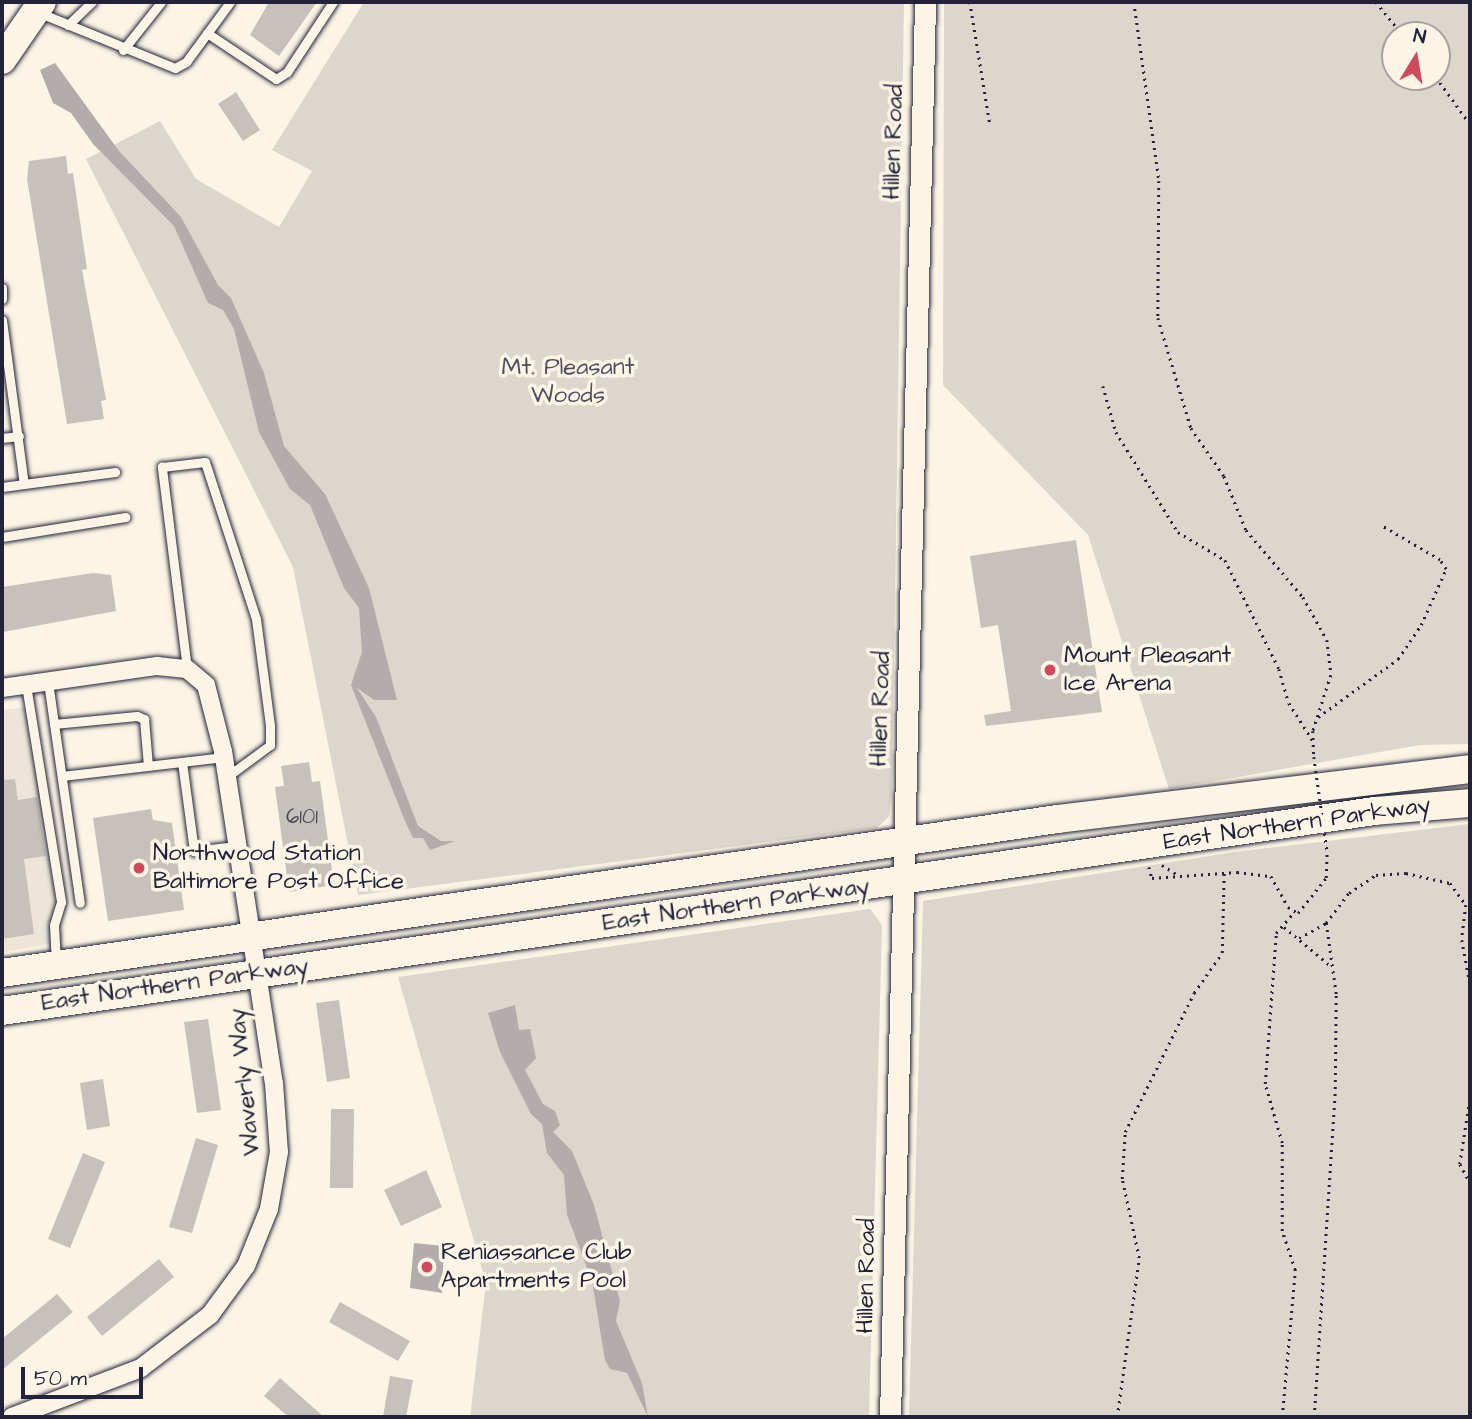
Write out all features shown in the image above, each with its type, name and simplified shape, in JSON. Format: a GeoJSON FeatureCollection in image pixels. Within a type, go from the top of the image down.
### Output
{"type":"FeatureCollection","features":[{"type":"Feature","properties":{"kind":"main road"},"geometry":{"type":"LineString","coordinates":[[2,60],[39,6]]}},
{"type":"Feature","properties":{"kind":"main road","name":"East Northern Parkway"},"geometry":{"type":"LineString","coordinates":[[2,972],[903,844],[1058,819],[1470,769]]}},
{"type":"Feature","properties":{"kind":"main road","name":"East Northern Parkway"},"geometry":{"type":"LineString","coordinates":[[2,1010],[902,883],[1375,811],[1470,803]]}},
{"type":"Feature","properties":{"kind":"street","name":"Hillen Road"},"geometry":{"type":"LineString","coordinates":[[890,1417],[925,2]]}},
{"type":"Feature","properties":{"kind":"street"},"geometry":{"type":"LineString","coordinates":[[2,688],[157,666],[192,673]]}},
{"type":"Feature","properties":{"kind":"street","name":"Waverly Way"},"geometry":{"type":"LineString","coordinates":[[12,1417],[113,1382],[159,1357],[210,1315],[247,1266],[269,1209],[279,1152],[252,937],[224,757],[212,701],[192,673]]}},
{"type":"Feature","properties":{"kind":"lane"},"geometry":{"type":"LineString","coordinates":[[68,25],[92,2]]}},
{"type":"Feature","properties":{"kind":"lane"},"geometry":{"type":"LineString","coordinates":[[123,50],[161,2]]}},
{"type":"Feature","properties":{"kind":"lane"},"geometry":{"type":"LineString","coordinates":[[39,6],[68,25],[123,50],[175,68],[207,33],[230,2]]}},
{"type":"Feature","properties":{"kind":"lane"},"geometry":{"type":"LineString","coordinates":[[207,33],[276,79],[287,72],[333,2]]}},
{"type":"Feature","properties":{"kind":"lane"},"geometry":{"type":"LineString","coordinates":[[2,288],[2,299]]}},
{"type":"Feature","properties":{"kind":"lane"},"geometry":{"type":"LineString","coordinates":[[2,320],[14,391],[24,484]]}},
{"type":"Feature","properties":{"kind":"lane"},"geometry":{"type":"LineString","coordinates":[[2,392],[14,391]]}},
{"type":"Feature","properties":{"kind":"lane"},"geometry":{"type":"LineString","coordinates":[[2,438],[19,436]]}},
{"type":"Feature","properties":{"kind":"lane"},"geometry":{"type":"LineString","coordinates":[[192,673],[162,467],[205,462],[256,619],[270,726],[270,745],[226,778]]}},
{"type":"Feature","properties":{"kind":"lane"},"geometry":{"type":"LineString","coordinates":[[2,487],[115,472]]}},
{"type":"Feature","properties":{"kind":"lane"},"geometry":{"type":"LineString","coordinates":[[2,537],[125,517]]}},
{"type":"Feature","properties":{"kind":"lane"},"geometry":{"type":"LineString","coordinates":[[48,682],[80,903]]}},
{"type":"Feature","properties":{"kind":"lane"},"geometry":{"type":"LineString","coordinates":[[26,685],[61,902],[54,925],[56,965]]}},
{"type":"Feature","properties":{"kind":"lane"},"geometry":{"type":"LineString","coordinates":[[54,724],[137,716],[144,719],[148,766]]}},
{"type":"Feature","properties":{"kind":"lane"},"geometry":{"type":"LineString","coordinates":[[62,776],[224,757]]}},
{"type":"Feature","properties":{"kind":"lane"},"geometry":{"type":"LineString","coordinates":[[182,762],[194,851],[236,846]]}},
{"type":"Feature","properties":{"kind":"path"},"geometry":{"type":"LineString","coordinates":[[970,2],[990,124]]}},
{"type":"Feature","properties":{"kind":"path"},"geometry":{"type":"LineString","coordinates":[[1134,2],[1159,181],[1158,318],[1191,428],[1224,476],[1245,530],[1323,628],[1331,667],[1315,720],[1313,741],[1327,850],[1321,888],[1303,910],[1294,912],[1284,927],[1276,933],[1265,1084],[1282,1143],[1282,1231],[1295,1270],[1282,1417]]}},
{"type":"Feature","properties":{"kind":"path"},"geometry":{"type":"LineString","coordinates":[[1376,2],[1392,21]]}},
{"type":"Feature","properties":{"kind":"path"},"geometry":{"type":"LineString","coordinates":[[1446,91],[1470,124]]}},
{"type":"Feature","properties":{"kind":"path"},"geometry":{"type":"LineString","coordinates":[[1103,386],[1116,432],[1178,532],[1225,560],[1279,669],[1289,703],[1313,741]]}},
{"type":"Feature","properties":{"kind":"path"},"geometry":{"type":"LineString","coordinates":[[1315,720],[1398,659],[1444,573],[1443,562],[1381,526]]}},
{"type":"Feature","properties":{"kind":"path"},"geometry":{"type":"LineString","coordinates":[[1178,876],[1159,864],[1147,870],[1152,878],[1178,876],[1224,872],[1271,876],[1294,912]]}},
{"type":"Feature","properties":{"kind":"path"},"geometry":{"type":"LineString","coordinates":[[1117,1417],[1139,1258],[1122,1179],[1125,1132],[1198,987],[1220,958],[1224,872]]}},
{"type":"Feature","properties":{"kind":"path"},"geometry":{"type":"LineString","coordinates":[[1297,938],[1326,923],[1349,893],[1376,875],[1406,873],[1450,883],[1465,905],[1462,940],[1470,984]]}},
{"type":"Feature","properties":{"kind":"path"},"geometry":{"type":"LineString","coordinates":[[1314,1417],[1335,1088],[1332,967],[1326,923]]}},
{"type":"Feature","properties":{"kind":"path"},"geometry":{"type":"LineString","coordinates":[[1284,927],[1332,967]]}},
{"type":"Feature","properties":{"kind":"path"},"geometry":{"type":"LineString","coordinates":[[1470,1100],[1460,1164],[1470,1183]]}},
{"type":"Feature","properties":{"kind":"shaded area"},"geometry":{"type":"Polygon","coordinates":[[[55,63],[119,151],[181,217],[218,285],[231,298],[264,373],[284,446],[325,494],[369,588],[397,700],[374,700],[357,688],[376,717],[418,826],[441,841],[455,841],[430,850],[423,838],[413,838],[405,821],[351,685],[362,652],[359,608],[344,588],[310,505],[290,489],[259,432],[234,329],[223,310],[208,303],[174,226],[93,144],[71,113],[53,103],[40,70],[55,63]]]}},
{"type":"Feature","properties":{"kind":"shaded area"},"geometry":{"type":"Polygon","coordinates":[[[29,707],[63,942],[2,952],[2,710],[29,707]]]}},
{"type":"Feature","properties":{"kind":"shaded area"},"geometry":{"type":"Polygon","coordinates":[[[515,1005],[519,1030],[530,1029],[536,1058],[525,1070],[543,1104],[555,1111],[560,1125],[553,1132],[572,1151],[594,1205],[620,1301],[616,1321],[642,1383],[648,1417],[627,1373],[610,1369],[605,1360],[592,1281],[567,1215],[564,1175],[547,1153],[542,1124],[531,1114],[500,1052],[488,1013],[515,1005]]]}},
{"type":"Feature","properties":{"kind":"shaded area","name":"Reniassance Club Apartments Pool"},"geometry":{"type":"Polygon","coordinates":[[[414,1243],[444,1246],[442,1293],[410,1288],[414,1243]]]}},
{"type":"Feature","properties":{"kind":"green space","name":"Mt. Pleasant Woods"},"geometry":{"type":"Polygon","coordinates":[[[364,2],[904,2],[892,791],[889,816],[877,828],[358,895],[293,567],[86,159],[160,121],[196,179],[279,227],[312,171],[272,150],[364,2]]]}},
{"type":"Feature","properties":{"kind":"green space"},"geometry":{"type":"Polygon","coordinates":[[[944,2],[1470,2],[1470,744],[1420,745],[1169,789],[1088,535],[943,385],[944,2]]]}},
{"type":"Feature","properties":{"kind":"green space"},"geometry":{"type":"Polygon","coordinates":[[[1470,824],[1470,1417],[909,1417],[923,901],[1235,852],[1470,824]]]}},
{"type":"Feature","properties":{"kind":"green space"},"geometry":{"type":"Polygon","coordinates":[[[870,909],[882,925],[869,1417],[470,1417],[486,1283],[398,977],[870,909]]]}},
{"type":"Feature","properties":{"kind":"building"},"geometry":{"type":"Polygon","coordinates":[[[269,2],[317,2],[279,56],[250,35],[269,2]]]}},
{"type":"Feature","properties":{"kind":"building"},"geometry":{"type":"Polygon","coordinates":[[[236,92],[260,130],[243,141],[218,104],[236,92]]]}},
{"type":"Feature","properties":{"kind":"building"},"geometry":{"type":"Polygon","coordinates":[[[66,156],[68,174],[73,173],[87,269],[82,270],[106,400],[101,401],[104,419],[67,424],[27,179],[29,161],[66,156]]]}},
{"type":"Feature","properties":{"kind":"building","name":"Mount Pleasant Ice Arena"},"geometry":{"type":"Polygon","coordinates":[[[1076,540],[1102,712],[986,726],[984,715],[1011,711],[998,625],[981,628],[970,556],[1076,540]]]}},
{"type":"Feature","properties":{"kind":"building"},"geometry":{"type":"Polygon","coordinates":[[[93,573],[111,575],[116,611],[3,632],[2,587],[93,573]]]}},
{"type":"Feature","properties":{"kind":"building"},"geometry":{"type":"Polygon","coordinates":[[[309,762],[312,782],[320,781],[334,885],[289,892],[275,787],[284,786],[281,766],[309,762]]]}},
{"type":"Feature","properties":{"kind":"building"},"geometry":{"type":"Polygon","coordinates":[[[15,779],[18,800],[37,797],[46,856],[24,859],[34,934],[2,939],[2,780],[15,779]]]}},
{"type":"Feature","properties":{"kind":"building","name":"Northwood Station Baltimore Post Office"},"geometry":{"type":"Polygon","coordinates":[[[151,809],[153,820],[172,823],[184,910],[108,921],[93,818],[151,809]]]}},
{"type":"Feature","properties":{"kind":"building"},"geometry":{"type":"Polygon","coordinates":[[[339,1000],[350,1078],[327,1082],[316,1003],[339,1000]]]}},
{"type":"Feature","properties":{"kind":"building"},"geometry":{"type":"Polygon","coordinates":[[[208,1019],[221,1110],[197,1113],[184,1022],[208,1019]]]}},
{"type":"Feature","properties":{"kind":"building"},"geometry":{"type":"Polygon","coordinates":[[[103,1079],[110,1126],[87,1130],[80,1083],[103,1079]]]}},
{"type":"Feature","properties":{"kind":"building"},"geometry":{"type":"Polygon","coordinates":[[[331,1109],[354,1109],[353,1188],[330,1188],[331,1109]]]}},
{"type":"Feature","properties":{"kind":"building"},"geometry":{"type":"Polygon","coordinates":[[[196,1138],[218,1145],[192,1233],[169,1227],[196,1138]]]}},
{"type":"Feature","properties":{"kind":"building"},"geometry":{"type":"Polygon","coordinates":[[[83,1153],[105,1162],[70,1248],[48,1239],[83,1153]]]}},
{"type":"Feature","properties":{"kind":"building"},"geometry":{"type":"Polygon","coordinates":[[[426,1170],[442,1207],[401,1226],[384,1190],[426,1170]]]}},
{"type":"Feature","properties":{"kind":"building"},"geometry":{"type":"Polygon","coordinates":[[[159,1259],[174,1277],[102,1336],[87,1317],[159,1259]]]}},
{"type":"Feature","properties":{"kind":"building"},"geometry":{"type":"Polygon","coordinates":[[[57,1294],[73,1312],[2,1370],[2,1339],[57,1294]]]}},
{"type":"Feature","properties":{"kind":"building"},"geometry":{"type":"Polygon","coordinates":[[[340,1302],[410,1341],[398,1361],[329,1322],[340,1302]]]}},
{"type":"Feature","properties":{"kind":"building"},"geometry":{"type":"Polygon","coordinates":[[[390,1376],[413,1380],[406,1417],[383,1417],[390,1376]]]}},
{"type":"Feature","properties":{"kind":"building"},"geometry":{"type":"Polygon","coordinates":[[[280,1378],[324,1417],[289,1417],[264,1396],[280,1378]]]}},
{"type":"Feature","properties":{"kind":"place","name":"Mount Pleasant Ice Arena"},"geometry":{"type":"Point","coordinates":[1050,670]}},
{"type":"Feature","properties":{"kind":"place","name":"Northwood Station Baltimore Post Office"},"geometry":{"type":"Point","coordinates":[139,868]}},
{"type":"Feature","properties":{"kind":"place","name":"Reniassance Club Apartments Pool"},"geometry":{"type":"Point","coordinates":[427,1267]}}]}
